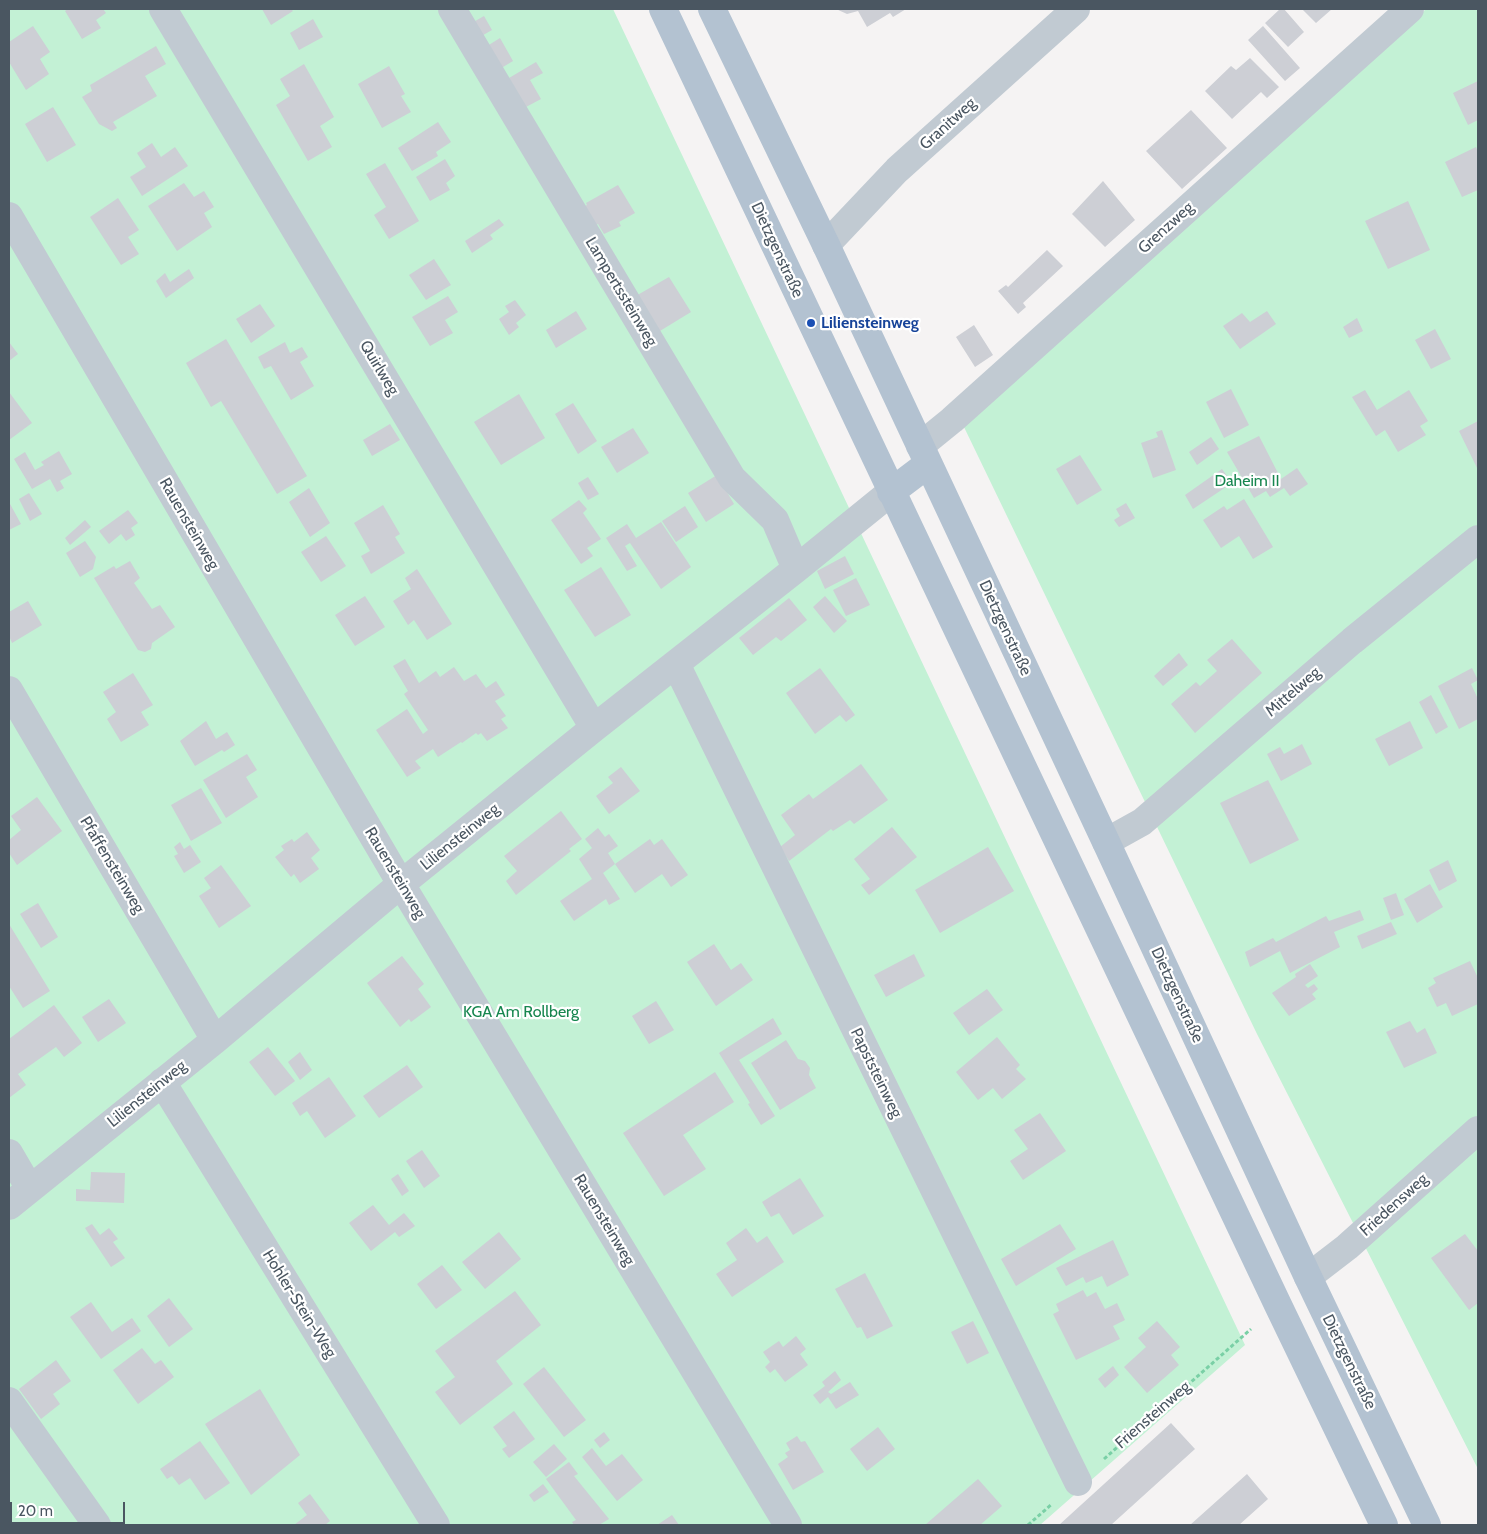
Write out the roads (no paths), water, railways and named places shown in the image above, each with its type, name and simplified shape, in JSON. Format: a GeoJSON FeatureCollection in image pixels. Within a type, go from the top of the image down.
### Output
{"type":"FeatureCollection","features":[{"type":"Feature","properties":{"kind":"main road","name":"Dietzgenstraße"},"geometry":{"type":"LineString","coordinates":[[662,9],[1278,1306],[1384,1525]]}},
{"type":"Feature","properties":{"kind":"main road","name":"Dietzgenstraße"},"geometry":{"type":"LineString","coordinates":[[712,9],[826,245],[1308,1277],[1427,1525]]}},
{"type":"Feature","properties":{"kind":"main road"},"geometry":{"type":"LineString","coordinates":[[891,492],[924,455]]}},
{"type":"Feature","properties":{"kind":"lane","name":"Quirlweg"},"geometry":{"type":"LineString","coordinates":[[163,9],[594,728]]}},
{"type":"Feature","properties":{"kind":"lane","name":"Lampertssteinweg"},"geometry":{"type":"LineString","coordinates":[[452,9],[732,478],[775,520],[796,569]]}},
{"type":"Feature","properties":{"kind":"lane","name":"Granitweg"},"geometry":{"type":"LineString","coordinates":[[826,245],[898,170],[1076,9]]}},
{"type":"Feature","properties":{"kind":"lane","name":"Grenzweg"},"geometry":{"type":"LineString","coordinates":[[924,455],[952,420],[1410,9]]}},
{"type":"Feature","properties":{"kind":"lane","name":"Rauensteinweg"},"geometry":{"type":"LineString","coordinates":[[9,216],[401,884],[788,1525]]}},
{"type":"Feature","properties":{"kind":"lane","name":"Liliensteinweg"},"geometry":{"type":"LineString","coordinates":[[9,1206],[215,1040],[401,884],[891,492]]}},
{"type":"Feature","properties":{"kind":"lane","name":"Mittelweg"},"geometry":{"type":"LineString","coordinates":[[1106,842],[1142,822],[1352,641],[1478,539]]}},
{"type":"Feature","properties":{"kind":"lane","name":"Papststeinweg"},"geometry":{"type":"LineString","coordinates":[[676,664],[1078,1482]]}},
{"type":"Feature","properties":{"kind":"lane","name":"Pfaffensteinweg"},"geometry":{"type":"LineString","coordinates":[[9,690],[215,1040]]}},
{"type":"Feature","properties":{"kind":"lane","name":"Hohler-Stein-Weg"},"geometry":{"type":"LineString","coordinates":[[162,1082],[436,1525]]}},
{"type":"Feature","properties":{"kind":"lane","name":"Friedensweg"},"geometry":{"type":"LineString","coordinates":[[1308,1277],[1347,1247],[1478,1130]]}},
{"type":"Feature","properties":{"kind":"lane"},"geometry":{"type":"LineString","coordinates":[[9,1153],[30,1189]]}},
{"type":"Feature","properties":{"kind":"lane"},"geometry":{"type":"LineString","coordinates":[[9,1401],[97,1525]]}},
{"type":"Feature","properties":{"kind":"place","name":"Liliensteinweg"},"geometry":{"type":"Point","coordinates":[811,323]}},
{"type":"Feature","properties":{"kind":"park label","name":"Daheim II"},"geometry":{"type":"Point","coordinates":[1247,481]}},
{"type":"Feature","properties":{"kind":"park label","name":"KGA Am Rollberg"},"geometry":{"type":"Point","coordinates":[521,1012]}}]}
